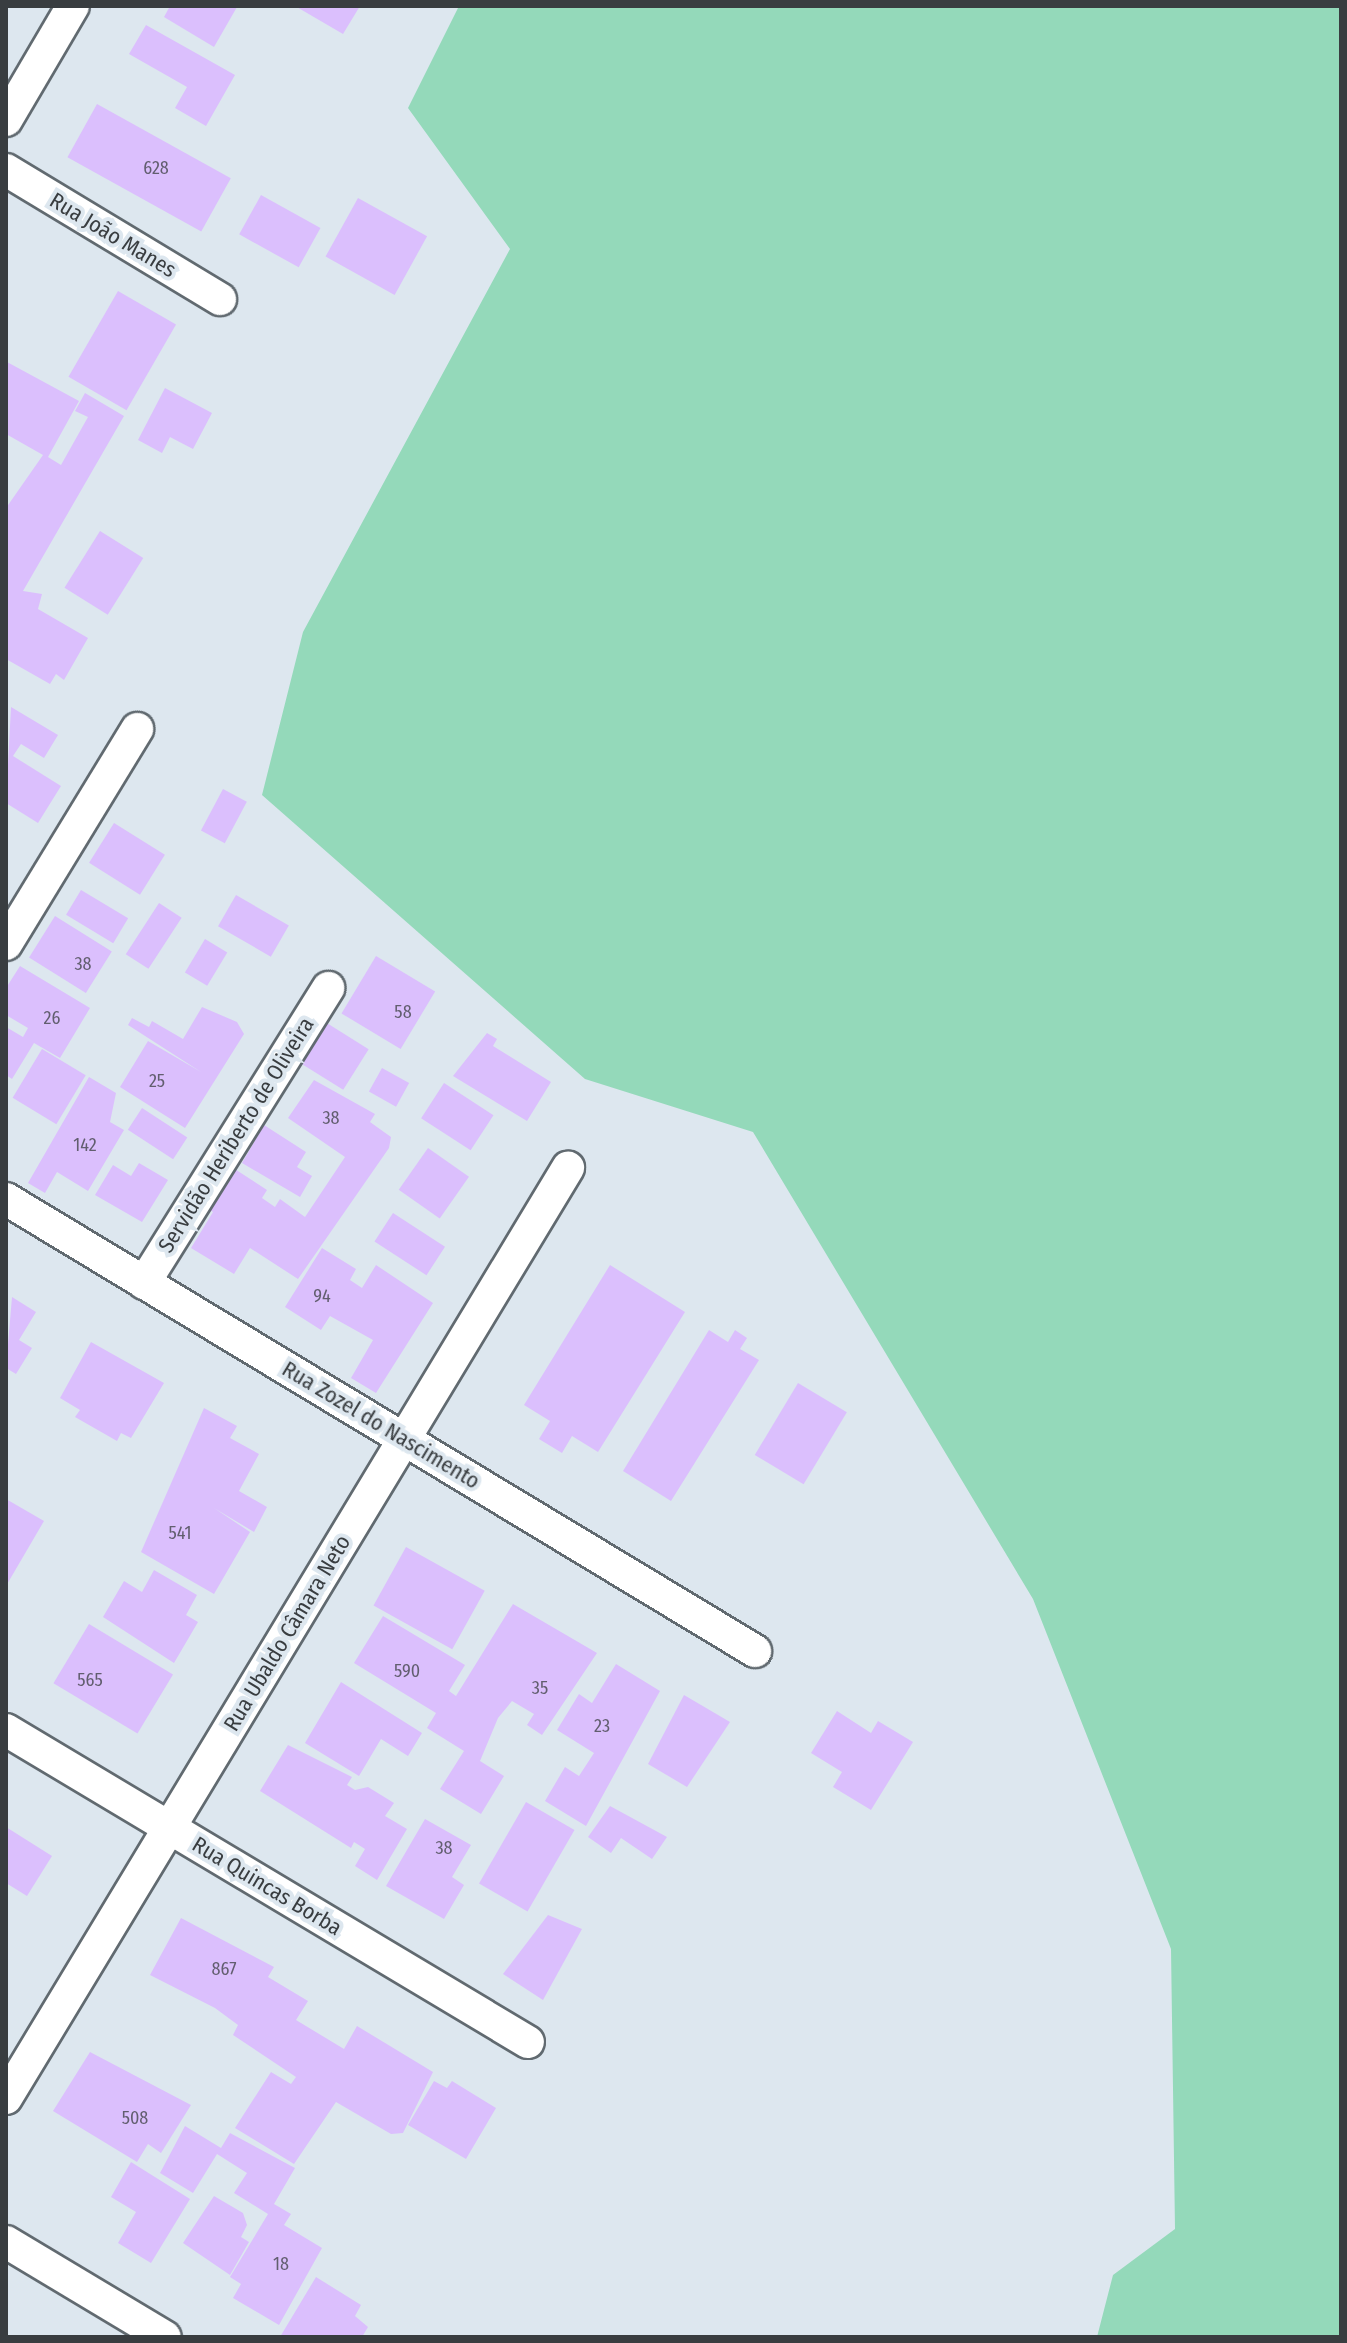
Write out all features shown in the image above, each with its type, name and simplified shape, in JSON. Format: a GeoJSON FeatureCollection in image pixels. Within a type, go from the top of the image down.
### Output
{"type":"FeatureCollection","features":[{"type":"Feature","properties":{"kind":"street"},"geometry":{"type":"LineString","coordinates":[[6,120],[73,6]]}},
{"type":"Feature","properties":{"kind":"street","name":"Rua João Manes"},"geometry":{"type":"LineString","coordinates":[[6,170],[220,299]]}},
{"type":"Feature","properties":{"kind":"street"},"geometry":{"type":"LineString","coordinates":[[6,944],[137,729]]}},
{"type":"Feature","properties":{"kind":"street","name":"Servidão Heriberto de Oliveira"},"geometry":{"type":"LineString","coordinates":[[144,1283],[328,988]]}},
{"type":"Feature","properties":{"kind":"street","name":"Rua Ubaldo Câmara Neto"},"geometry":{"type":"LineString","coordinates":[[6,2098],[568,1168]]}},
{"type":"Feature","properties":{"kind":"street","name":"Rua Zozel do Nascimento"},"geometry":{"type":"LineString","coordinates":[[6,1199],[755,1651]]}},
{"type":"Feature","properties":{"kind":"street","name":"Rua Quincas Borba"},"geometry":{"type":"LineString","coordinates":[[6,1730],[528,2042]]}},
{"type":"Feature","properties":{"kind":"street"},"geometry":{"type":"LineString","coordinates":[[6,2242],[165,2337]]}},
{"type":"Feature","properties":{"kind":"green space"},"geometry":{"type":"Polygon","coordinates":[[[459,6],[1341,6],[1341,2337],[1097,2337],[1113,2275],[1175,2229],[1171,1949],[1033,1599],[753,1132],[585,1079],[262,795],[303,632],[510,249],[408,108],[459,6]]]}},
{"type":"Feature","properties":{"kind":"building"},"geometry":{"type":"Polygon","coordinates":[[[170,6],[237,7],[214,47],[164,17],[170,6]]]}},
{"type":"Feature","properties":{"kind":"building"},"geometry":{"type":"Polygon","coordinates":[[[295,6],[360,6],[343,34],[295,6]]]}},
{"type":"Feature","properties":{"kind":"building"},"geometry":{"type":"Polygon","coordinates":[[[146,25],[235,75],[206,126],[175,108],[187,87],[129,54],[146,25]]]}},
{"type":"Feature","properties":{"kind":"building"},"geometry":{"type":"Polygon","coordinates":[[[97,104],[231,178],[201,232],[67,157],[97,104]]]}},
{"type":"Feature","properties":{"kind":"building"},"geometry":{"type":"Polygon","coordinates":[[[261,195],[320,228],[299,267],[239,234],[261,195]]]}},
{"type":"Feature","properties":{"kind":"building"},"geometry":{"type":"Polygon","coordinates":[[[358,198],[427,236],[395,295],[326,257],[358,198]]]}},
{"type":"Feature","properties":{"kind":"building"},"geometry":{"type":"Polygon","coordinates":[[[118,291],[176,324],[127,410],[68,377],[118,291]]]}},
{"type":"Feature","properties":{"kind":"building"},"geometry":{"type":"Polygon","coordinates":[[[7,362],[79,401],[48,457],[61,465],[88,417],[75,411],[85,393],[124,416],[23,591],[42,594],[38,609],[88,638],[64,680],[56,674],[50,684],[6,659],[6,508],[43,455],[6,434],[7,362]]]}},
{"type":"Feature","properties":{"kind":"building"},"geometry":{"type":"Polygon","coordinates":[[[165,388],[212,413],[193,449],[170,437],[162,453],[138,440],[165,388]]]}},
{"type":"Feature","properties":{"kind":"building"},"geometry":{"type":"Polygon","coordinates":[[[100,531],[143,558],[108,615],[64,588],[100,531]]]}},
{"type":"Feature","properties":{"kind":"building"},"geometry":{"type":"Polygon","coordinates":[[[11,707],[58,735],[44,758],[21,744],[13,756],[61,786],[38,823],[6,803],[11,707]]]}},
{"type":"Feature","properties":{"kind":"building"},"geometry":{"type":"Polygon","coordinates":[[[223,789],[247,802],[225,843],[201,830],[223,789]]]}},
{"type":"Feature","properties":{"kind":"building"},"geometry":{"type":"Polygon","coordinates":[[[114,823],[165,855],[140,895],[89,863],[114,823]]]}},
{"type":"Feature","properties":{"kind":"building"},"geometry":{"type":"Polygon","coordinates":[[[81,890],[128,918],[113,943],[66,915],[81,890]]]}},
{"type":"Feature","properties":{"kind":"building"},"geometry":{"type":"Polygon","coordinates":[[[236,895],[289,926],[271,957],[218,926],[236,895]]]}},
{"type":"Feature","properties":{"kind":"building"},"geometry":{"type":"Polygon","coordinates":[[[159,903],[182,918],[148,969],[126,954],[159,903]]]}},
{"type":"Feature","properties":{"kind":"building"},"geometry":{"type":"Polygon","coordinates":[[[55,916],[112,952],[86,993],[29,958],[55,916]]]}},
{"type":"Feature","properties":{"kind":"building"},"geometry":{"type":"Polygon","coordinates":[[[205,939],[227,952],[207,986],[185,972],[205,939]]]}},
{"type":"Feature","properties":{"kind":"building"},"geometry":{"type":"Polygon","coordinates":[[[376,956],[435,992],[401,1049],[341,1013],[376,956]]]}},
{"type":"Feature","properties":{"kind":"building"},"geometry":{"type":"Polygon","coordinates":[[[20,966],[90,1008],[60,1058],[34,1043],[12,1079],[6,1075],[6,1027],[23,1037],[28,1028],[6,1015],[6,988],[20,966]]]}},
{"type":"Feature","properties":{"kind":"building"},"geometry":{"type":"Polygon","coordinates":[[[202,1007],[237,1022],[244,1034],[185,1128],[120,1087],[148,1041],[201,1072],[128,1025],[132,1018],[149,1027],[152,1021],[183,1039],[202,1007]]]}},
{"type":"Feature","properties":{"kind":"building"},"geometry":{"type":"Polygon","coordinates":[[[322,1020],[369,1049],[343,1090],[297,1061],[322,1020]]]}},
{"type":"Feature","properties":{"kind":"building"},"geometry":{"type":"Polygon","coordinates":[[[487,1033],[497,1039],[493,1046],[551,1082],[527,1121],[453,1076],[487,1033]]]}},
{"type":"Feature","properties":{"kind":"building"},"geometry":{"type":"Polygon","coordinates":[[[42,1049],[86,1075],[56,1124],[13,1098],[42,1049]]]}},
{"type":"Feature","properties":{"kind":"building"},"geometry":{"type":"Polygon","coordinates":[[[382,1068],[409,1083],[396,1107],[369,1092],[382,1068]]]}},
{"type":"Feature","properties":{"kind":"building"},"geometry":{"type":"Polygon","coordinates":[[[89,1077],[116,1093],[110,1122],[124,1130],[88,1191],[57,1172],[45,1193],[28,1183],[89,1077]]]}},
{"type":"Feature","properties":{"kind":"building"},"geometry":{"type":"Polygon","coordinates":[[[314,1080],[375,1114],[370,1122],[391,1137],[389,1148],[298,1279],[250,1248],[234,1274],[191,1248],[213,1212],[202,1205],[227,1164],[267,1190],[262,1198],[275,1207],[280,1199],[305,1217],[345,1157],[288,1118],[314,1080]]]}},
{"type":"Feature","properties":{"kind":"building"},"geometry":{"type":"Polygon","coordinates":[[[444,1083],[493,1115],[471,1150],[421,1118],[444,1083]]]}},
{"type":"Feature","properties":{"kind":"building"},"geometry":{"type":"Polygon","coordinates":[[[142,1108],[187,1137],[173,1159],[128,1130],[142,1108]]]}},
{"type":"Feature","properties":{"kind":"building"},"geometry":{"type":"Polygon","coordinates":[[[264,1125],[306,1152],[297,1167],[312,1176],[300,1197],[242,1163],[264,1125]]]}},
{"type":"Feature","properties":{"kind":"building"},"geometry":{"type":"Polygon","coordinates":[[[428,1148],[469,1177],[440,1218],[399,1190],[428,1148]]]}},
{"type":"Feature","properties":{"kind":"building"},"geometry":{"type":"Polygon","coordinates":[[[139,1163],[168,1180],[142,1222],[95,1195],[113,1165],[131,1176],[139,1163]]]}},
{"type":"Feature","properties":{"kind":"building"},"geometry":{"type":"Polygon","coordinates":[[[393,1213],[445,1247],[426,1275],[374,1242],[393,1213]]]}},
{"type":"Feature","properties":{"kind":"building"},"geometry":{"type":"Polygon","coordinates":[[[322,1248],[356,1269],[350,1280],[362,1288],[376,1265],[433,1303],[376,1393],[351,1378],[373,1340],[330,1316],[321,1330],[285,1307],[322,1248]]]}},
{"type":"Feature","properties":{"kind":"building"},"geometry":{"type":"Polygon","coordinates":[[[610,1265],[685,1312],[598,1452],[572,1436],[562,1453],[539,1439],[550,1421],[524,1405],[610,1265]]]}},
{"type":"Feature","properties":{"kind":"building"},"geometry":{"type":"Polygon","coordinates":[[[12,1297],[36,1312],[19,1340],[32,1348],[16,1374],[6,1368],[12,1297]]]}},
{"type":"Feature","properties":{"kind":"building"},"geometry":{"type":"Polygon","coordinates":[[[709,1330],[728,1342],[735,1330],[747,1338],[740,1349],[759,1360],[671,1501],[623,1471],[709,1330]]]}},
{"type":"Feature","properties":{"kind":"building"},"geometry":{"type":"Polygon","coordinates":[[[91,1342],[164,1383],[131,1438],[121,1433],[117,1441],[75,1417],[80,1410],[60,1398],[91,1342]]]}},
{"type":"Feature","properties":{"kind":"building"},"geometry":{"type":"Polygon","coordinates":[[[798,1383],[847,1412],[804,1484],[755,1455],[798,1383]]]}},
{"type":"Feature","properties":{"kind":"building"},"geometry":{"type":"Polygon","coordinates":[[[204,1408],[237,1426],[230,1438],[259,1454],[239,1491],[267,1507],[254,1532],[214,1508],[250,1532],[214,1594],[141,1552],[204,1408]]]}},
{"type":"Feature","properties":{"kind":"building"},"geometry":{"type":"Polygon","coordinates":[[[6,1499],[44,1521],[6,1586],[6,1499]]]}},
{"type":"Feature","properties":{"kind":"building"},"geometry":{"type":"Polygon","coordinates":[[[406,1547],[485,1591],[452,1649],[374,1606],[406,1547]]]}},
{"type":"Feature","properties":{"kind":"building"},"geometry":{"type":"Polygon","coordinates":[[[154,1570],[197,1595],[186,1615],[198,1622],[174,1663],[103,1617],[124,1581],[142,1592],[154,1570]]]}},
{"type":"Feature","properties":{"kind":"building"},"geometry":{"type":"Polygon","coordinates":[[[513,1604],[597,1653],[542,1735],[527,1725],[534,1714],[512,1701],[498,1718],[480,1761],[504,1776],[481,1814],[440,1789],[464,1751],[427,1728],[436,1713],[354,1663],[383,1616],[465,1665],[449,1691],[456,1696],[513,1604]]]}},
{"type":"Feature","properties":{"kind":"building"},"geometry":{"type":"Polygon","coordinates":[[[89,1624],[173,1674],[137,1734],[53,1683],[89,1624]]]}},
{"type":"Feature","properties":{"kind":"building"},"geometry":{"type":"Polygon","coordinates":[[[616,1664],[660,1691],[586,1826],[545,1801],[565,1767],[579,1776],[594,1753],[557,1730],[579,1694],[592,1703],[616,1664]]]}},
{"type":"Feature","properties":{"kind":"building"},"geometry":{"type":"Polygon","coordinates":[[[341,1682],[422,1733],[408,1756],[381,1739],[359,1776],[305,1743],[341,1682]]]}},
{"type":"Feature","properties":{"kind":"building"},"geometry":{"type":"Polygon","coordinates":[[[684,1695],[730,1722],[687,1787],[648,1764],[684,1695]]]}},
{"type":"Feature","properties":{"kind":"building"},"geometry":{"type":"Polygon","coordinates":[[[837,1711],[871,1733],[878,1721],[913,1742],[871,1810],[833,1787],[842,1772],[811,1753],[837,1711]]]}},
{"type":"Feature","properties":{"kind":"building"},"geometry":{"type":"Polygon","coordinates":[[[288,1745],[352,1777],[347,1785],[355,1790],[368,1787],[394,1803],[385,1816],[407,1829],[377,1880],[355,1866],[365,1849],[354,1842],[351,1848],[260,1791],[288,1745]]]}},
{"type":"Feature","properties":{"kind":"building"},"geometry":{"type":"Polygon","coordinates":[[[526,1802],[574,1830],[527,1911],[479,1883],[526,1802]]]}},
{"type":"Feature","properties":{"kind":"building"},"geometry":{"type":"Polygon","coordinates":[[[610,1806],[667,1837],[652,1859],[621,1838],[611,1853],[588,1837],[610,1806]]]}},
{"type":"Feature","properties":{"kind":"building"},"geometry":{"type":"Polygon","coordinates":[[[425,1819],[471,1845],[452,1877],[464,1885],[444,1919],[386,1886],[425,1819]]]}},
{"type":"Feature","properties":{"kind":"building"},"geometry":{"type":"Polygon","coordinates":[[[6,1827],[52,1856],[27,1896],[6,1883],[6,1827]]]}},
{"type":"Feature","properties":{"kind":"building"},"geometry":{"type":"Polygon","coordinates":[[[548,1915],[582,1929],[543,2000],[503,1974],[548,1915]]]}},
{"type":"Feature","properties":{"kind":"building"},"geometry":{"type":"Polygon","coordinates":[[[181,1918],[274,1967],[268,1977],[308,2001],[296,2020],[344,2049],[357,2026],[433,2072],[403,2133],[391,2134],[336,2102],[294,2164],[235,2128],[271,2072],[291,2084],[296,2077],[233,2035],[238,2025],[215,2008],[150,1975],[181,1918]]]}},
{"type":"Feature","properties":{"kind":"building"},"geometry":{"type":"Polygon","coordinates":[[[90,2052],[191,2105],[161,2153],[148,2144],[137,2162],[53,2111],[90,2052]]]}},
{"type":"Feature","properties":{"kind":"building"},"geometry":{"type":"Polygon","coordinates":[[[434,2081],[447,2088],[452,2081],[496,2108],[466,2159],[408,2125],[434,2081]]]}},
{"type":"Feature","properties":{"kind":"building"},"geometry":{"type":"Polygon","coordinates":[[[185,2126],[221,2148],[230,2133],[295,2168],[274,2204],[291,2214],[284,2225],[322,2248],[279,2325],[233,2298],[241,2284],[230,2277],[268,2214],[234,2193],[247,2173],[217,2154],[193,2193],[160,2173],[185,2126]]]}},
{"type":"Feature","properties":{"kind":"building"},"geometry":{"type":"Polygon","coordinates":[[[131,2162],[190,2199],[151,2263],[118,2243],[136,2212],[111,2197],[131,2162]]]}},
{"type":"Feature","properties":{"kind":"building"},"geometry":{"type":"Polygon","coordinates":[[[214,2196],[243,2213],[247,2225],[241,2237],[249,2242],[230,2275],[183,2243],[214,2196]]]}},
{"type":"Feature","properties":{"kind":"building"},"geometry":{"type":"Polygon","coordinates":[[[316,2277],[361,2305],[355,2316],[368,2327],[362,2337],[280,2337],[316,2277]]]}}]}
